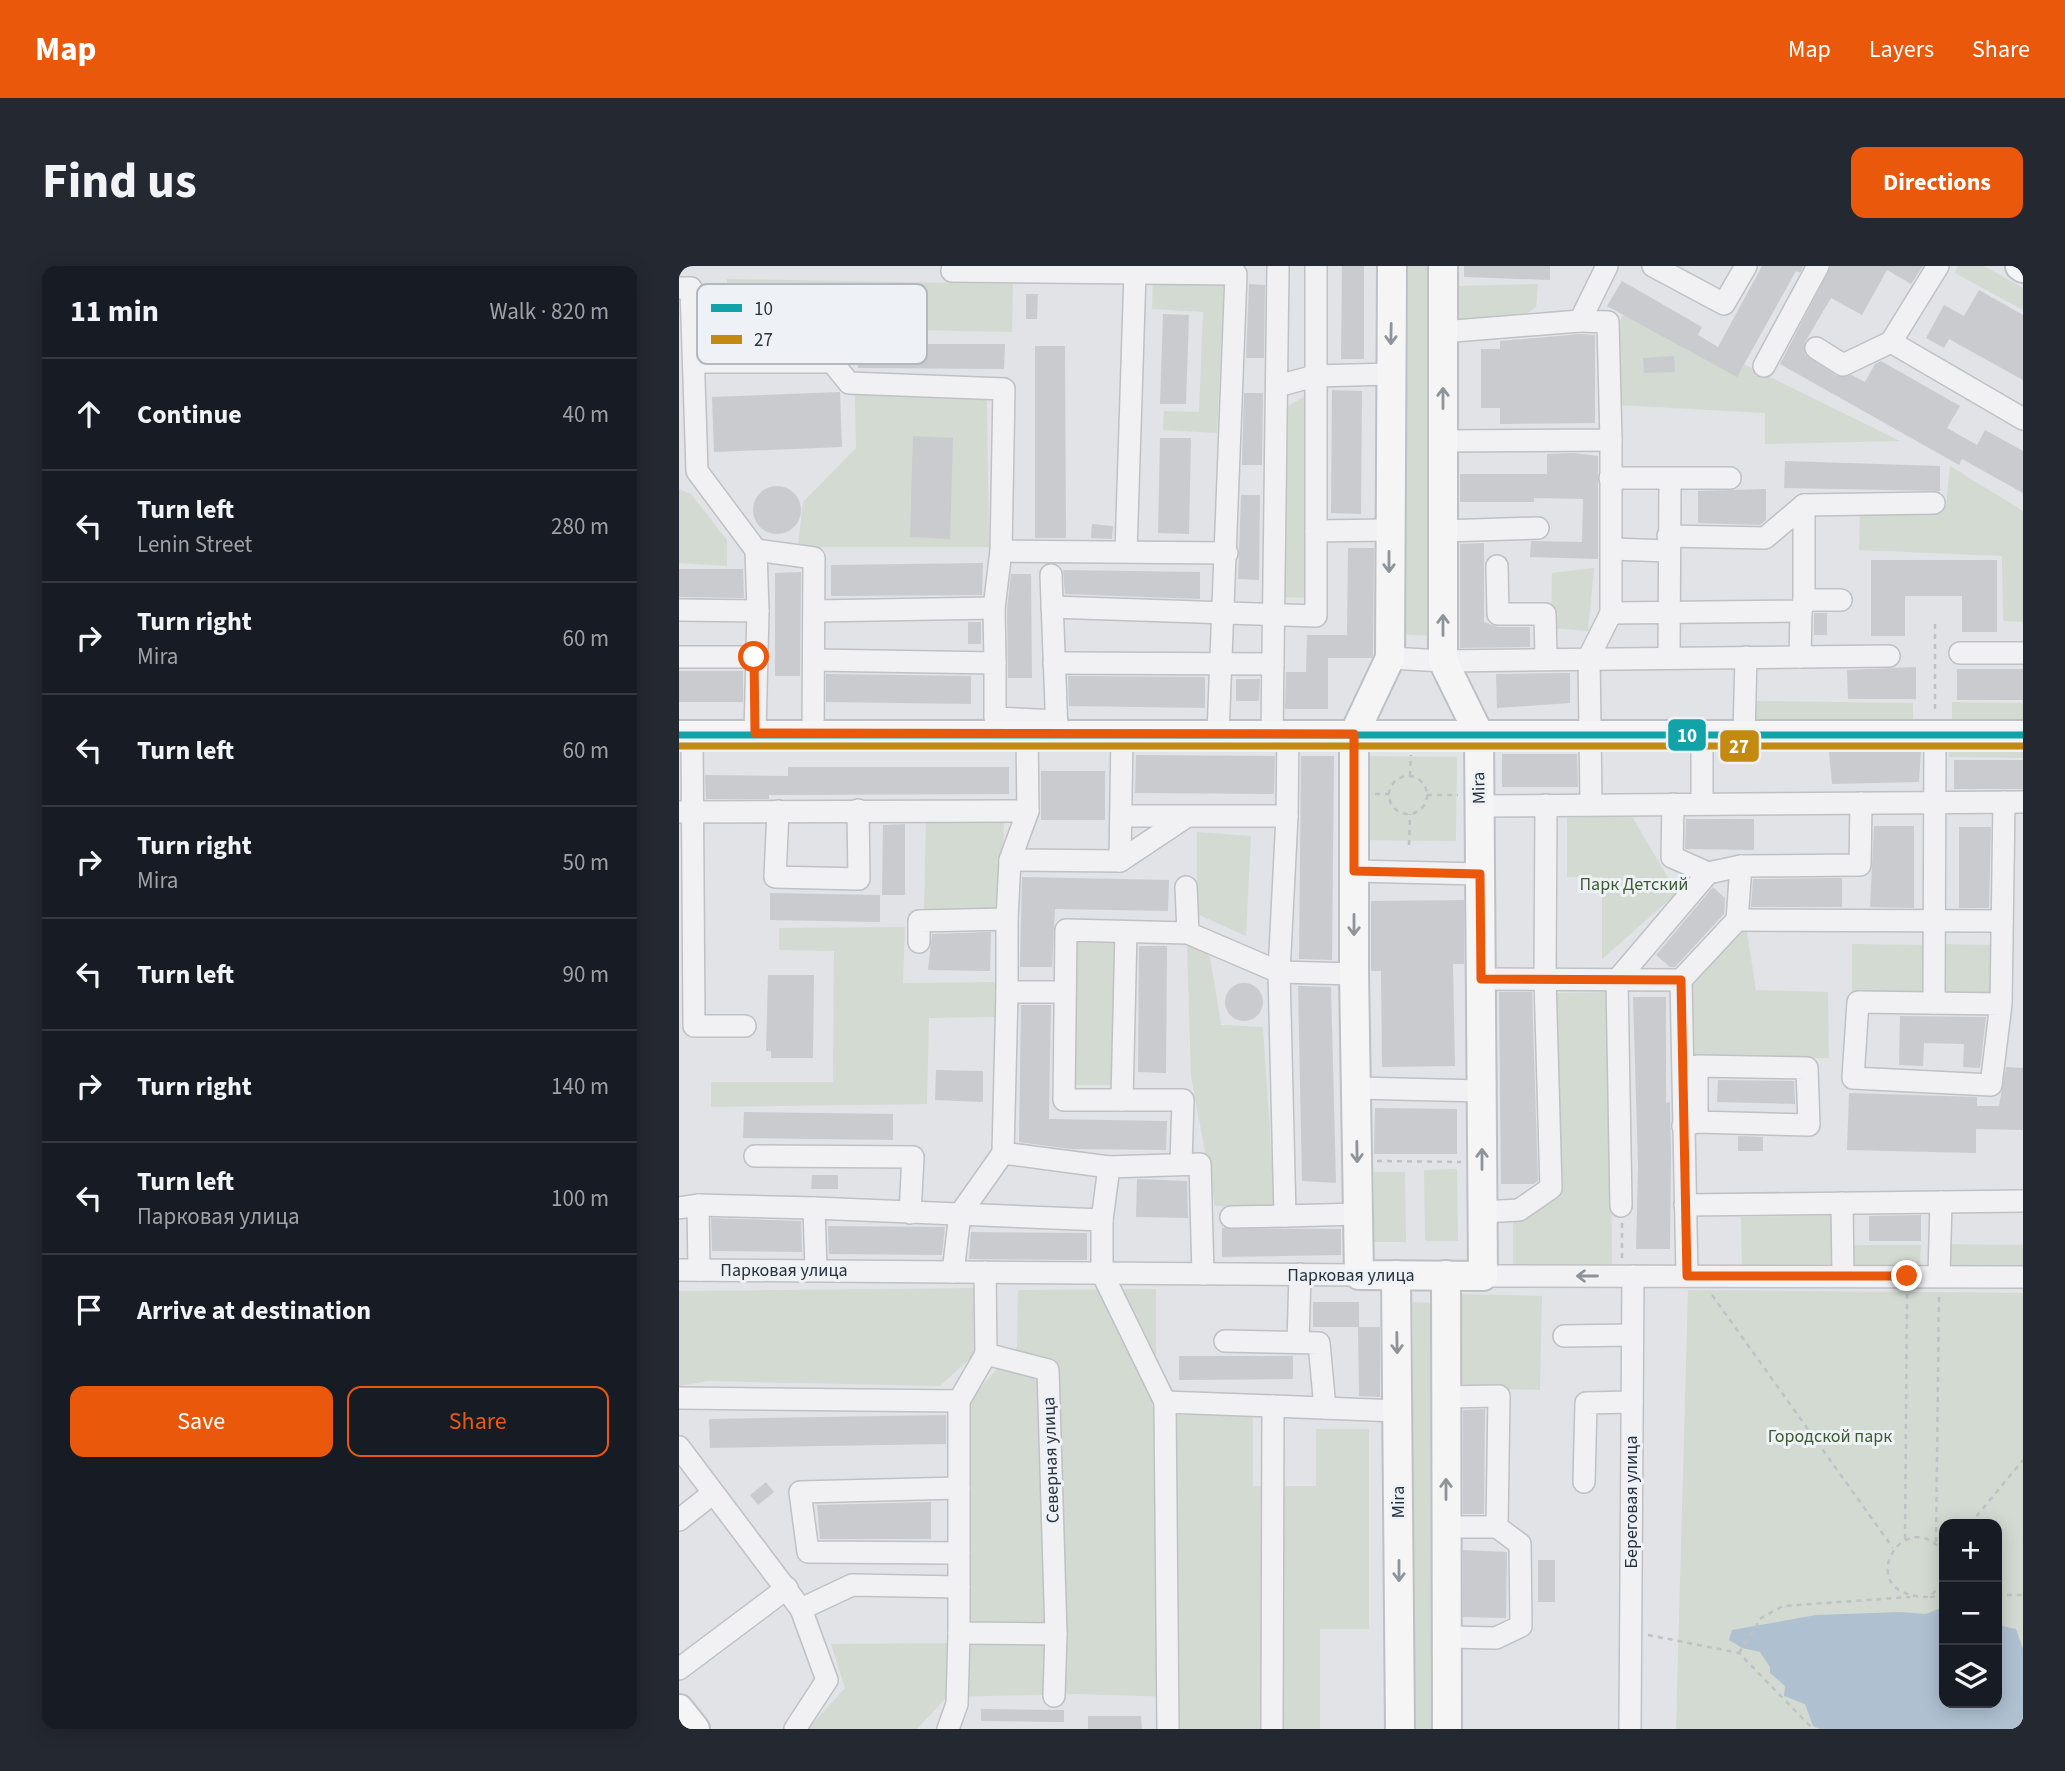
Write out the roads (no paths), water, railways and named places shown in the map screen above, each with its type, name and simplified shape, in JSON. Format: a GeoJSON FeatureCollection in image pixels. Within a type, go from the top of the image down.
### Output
{"type":"FeatureCollection","features":[{"type":"Feature","properties":{"kind":"main road"},"geometry":{"type":"LineString","coordinates":[[1359,1275],[1354,974],[1354,734],[1390,658],[1392,266]]}},
{"type":"Feature","properties":{"kind":"main road","name":"Mira"},"geometry":{"type":"LineString","coordinates":[[1443,266],[1443,661],[1479,734],[1483,1276]]}},
{"type":"Feature","properties":{"kind":"main road"},"geometry":{"type":"LineString","coordinates":[[686,734],[813,735],[995,726],[1027,734],[1057,728],[1122,734],[2023,735]]}},
{"type":"Feature","properties":{"kind":"main road","name":"Парковая улица"},"geometry":{"type":"LineString","coordinates":[[1359,1275],[1483,1276]]}},
{"type":"Feature","properties":{"kind":"main road","name":"Mira"},"geometry":{"type":"LineString","coordinates":[[1396,1275],[1400,1729]]}},
{"type":"Feature","properties":{"kind":"main road"},"geometry":{"type":"LineString","coordinates":[[1446,1275],[1447,1729]]}},
{"type":"Feature","properties":{"kind":"main road"},"geometry":{"type":"LineString","coordinates":[[679,1709],[695,1729]]}},
{"type":"Feature","properties":{"kind":"street"},"geometry":{"type":"LineString","coordinates":[[953,266],[952,271],[1135,273],[1178,270],[1236,274],[1218,734]]}},
{"type":"Feature","properties":{"kind":"street"},"geometry":{"type":"LineString","coordinates":[[1278,266],[1273,664],[1287,816],[1279,972],[1285,1216]]}},
{"type":"Feature","properties":{"kind":"street"},"geometry":{"type":"LineString","coordinates":[[1052,607],[1315,616],[1316,266]]}},
{"type":"Feature","properties":{"kind":"street"},"geometry":{"type":"LineString","coordinates":[[1580,321],[1607,266]]}},
{"type":"Feature","properties":{"kind":"street"},"geometry":{"type":"LineString","coordinates":[[1653,266],[1724,304],[1746,266]]}},
{"type":"Feature","properties":{"kind":"street"},"geometry":{"type":"LineString","coordinates":[[1764,366],[1818,266]]}},
{"type":"Feature","properties":{"kind":"street"},"geometry":{"type":"LineString","coordinates":[[1816,348],[1843,365],[1891,342],[1938,266]]}},
{"type":"Feature","properties":{"kind":"street"},"geometry":{"type":"LineString","coordinates":[[1126,551],[1135,273]]}},
{"type":"Feature","properties":{"kind":"street"},"geometry":{"type":"LineString","coordinates":[[679,288],[691,288],[694,362],[688,471],[756,550],[758,611],[754,657],[755,733]]}},
{"type":"Feature","properties":{"kind":"street"},"geometry":{"type":"LineString","coordinates":[[1442,332],[1580,321],[1608,322],[1611,613],[1589,657],[1591,803]]}},
{"type":"Feature","properties":{"kind":"street"},"geometry":{"type":"LineString","coordinates":[[1891,342],[2023,419]]}},
{"type":"Feature","properties":{"kind":"street"},"geometry":{"type":"LineString","coordinates":[[834,364],[849,383],[1005,389],[1001,551],[994,608],[995,726],[1057,728],[1051,575]]}},
{"type":"Feature","properties":{"kind":"street"},"geometry":{"type":"LineString","coordinates":[[1277,386],[1315,376],[1391,374]]}},
{"type":"Feature","properties":{"kind":"street"},"geometry":{"type":"LineString","coordinates":[[1443,442],[1611,440]]}},
{"type":"Feature","properties":{"kind":"street"},"geometry":{"type":"LineString","coordinates":[[1610,478],[1730,478]]}},
{"type":"Feature","properties":{"kind":"street"},"geometry":{"type":"LineString","coordinates":[[1669,658],[1670,479]]}},
{"type":"Feature","properties":{"kind":"street"},"geometry":{"type":"LineString","coordinates":[[1612,549],[1765,538],[1804,505],[1934,503]]}},
{"type":"Feature","properties":{"kind":"street"},"geometry":{"type":"LineString","coordinates":[[1800,657],[1804,505]]}},
{"type":"Feature","properties":{"kind":"street"},"geometry":{"type":"LineString","coordinates":[[1443,531],[1538,528]]}},
{"type":"Feature","properties":{"kind":"street"},"geometry":{"type":"LineString","coordinates":[[1316,531],[1389,530]]}},
{"type":"Feature","properties":{"kind":"street"},"geometry":{"type":"LineString","coordinates":[[756,550],[814,558],[816,611],[813,735]]}},
{"type":"Feature","properties":{"kind":"street"},"geometry":{"type":"LineString","coordinates":[[1001,551],[1227,553]]}},
{"type":"Feature","properties":{"kind":"street"},"geometry":{"type":"LineString","coordinates":[[1497,566],[1498,614],[1545,614],[1546,658]]}},
{"type":"Feature","properties":{"kind":"street"},"geometry":{"type":"LineString","coordinates":[[1611,613],[1803,606],[1841,600]]}},
{"type":"Feature","properties":{"kind":"street"},"geometry":{"type":"LineString","coordinates":[[816,611],[994,608]]}},
{"type":"Feature","properties":{"kind":"street"},"geometry":{"type":"LineString","coordinates":[[679,610],[758,611]]}},
{"type":"Feature","properties":{"kind":"street"},"geometry":{"type":"LineString","coordinates":[[1960,653],[2023,653]]}},
{"type":"Feature","properties":{"kind":"street"},"geometry":{"type":"LineString","coordinates":[[1390,658],[1443,661],[1589,657],[1889,656]]}},
{"type":"Feature","properties":{"kind":"street"},"geometry":{"type":"LineString","coordinates":[[679,657],[754,657]]}},
{"type":"Feature","properties":{"kind":"street"},"geometry":{"type":"LineString","coordinates":[[1744,735],[1746,657]]}},
{"type":"Feature","properties":{"kind":"street"},"geometry":{"type":"LineString","coordinates":[[814,660],[995,663]]}},
{"type":"Feature","properties":{"kind":"street"},"geometry":{"type":"LineString","coordinates":[[1054,663],[1273,664]]}},
{"type":"Feature","properties":{"kind":"street"},"geometry":{"type":"LineString","coordinates":[[686,734],[685,926],[694,1026],[745,1026]]}},
{"type":"Feature","properties":{"kind":"street"},"geometry":{"type":"LineString","coordinates":[[953,1272],[960,1214],[1003,1153],[1006,919],[1010,860],[1028,811],[1027,734]]}},
{"type":"Feature","properties":{"kind":"street"},"geometry":{"type":"LineString","coordinates":[[1121,861],[1122,734]]}},
{"type":"Feature","properties":{"kind":"street"},"geometry":{"type":"LineString","coordinates":[[1702,735],[1702,804]]}},
{"type":"Feature","properties":{"kind":"street"},"geometry":{"type":"LineString","coordinates":[[1934,1003],[1935,735]]}},
{"type":"Feature","properties":{"kind":"street"},"geometry":{"type":"LineString","coordinates":[[1479,801],[1546,805],[2013,802],[2013,867],[2002,921],[2001,1004],[1991,1085],[1853,1078],[1858,1002],[2001,1004]]}},
{"type":"Feature","properties":{"kind":"street"},"geometry":{"type":"LineString","coordinates":[[1673,804],[1672,857],[1708,873],[1741,866],[1860,865],[1861,803]]}},
{"type":"Feature","properties":{"kind":"street"},"geometry":{"type":"LineString","coordinates":[[1482,1212],[1519,1210],[1551,1188],[1545,979],[1546,805]]}},
{"type":"Feature","properties":{"kind":"street"},"geometry":{"type":"LineString","coordinates":[[778,811],[775,877],[859,879],[859,810]]}},
{"type":"Feature","properties":{"kind":"street"},"geometry":{"type":"LineString","coordinates":[[685,812],[1028,811]]}},
{"type":"Feature","properties":{"kind":"street"},"geometry":{"type":"LineString","coordinates":[[1121,816],[1287,816]]}},
{"type":"Feature","properties":{"kind":"street"},"geometry":{"type":"LineString","coordinates":[[1010,860],[1121,861],[1186,817]]}},
{"type":"Feature","properties":{"kind":"street"},"geometry":{"type":"LineString","coordinates":[[1690,1124],[1681,980],[1737,920],[1741,866]]}},
{"type":"Feature","properties":{"kind":"street"},"geometry":{"type":"LineString","coordinates":[[1354,871],[1480,874]]}},
{"type":"Feature","properties":{"kind":"street"},"geometry":{"type":"LineString","coordinates":[[1621,1206],[1617,980],[1708,873]]}},
{"type":"Feature","properties":{"kind":"street"},"geometry":{"type":"LineString","coordinates":[[1186,887],[1188,933]]}},
{"type":"Feature","properties":{"kind":"street"},"geometry":{"type":"LineString","coordinates":[[919,942],[919,921],[1006,919]]}},
{"type":"Feature","properties":{"kind":"street"},"geometry":{"type":"LineString","coordinates":[[1737,920],[2002,921]]}},
{"type":"Feature","properties":{"kind":"street"},"geometry":{"type":"LineString","coordinates":[[1181,1163],[1183,1100],[1064,1100],[1066,930],[1188,933],[1279,972],[1354,974]]}},
{"type":"Feature","properties":{"kind":"street"},"geometry":{"type":"LineString","coordinates":[[1122,1100],[1126,932]]}},
{"type":"Feature","properties":{"kind":"street"},"geometry":{"type":"LineString","coordinates":[[1481,979],[1681,980]]}},
{"type":"Feature","properties":{"kind":"street"},"geometry":{"type":"LineString","coordinates":[[1007,992],[1065,992]]}},
{"type":"Feature","properties":{"kind":"street"},"geometry":{"type":"LineString","coordinates":[[1690,1124],[1809,1125],[1807,1068],[1697,1066],[1690,1124],[1685,1205],[1693,1276]]}},
{"type":"Feature","properties":{"kind":"street"},"geometry":{"type":"LineString","coordinates":[[1357,1088],[1481,1091]]}},
{"type":"Feature","properties":{"kind":"street"},"geometry":{"type":"LineString","coordinates":[[1003,1153],[1109,1167],[1200,1164],[1203,1273]]}},
{"type":"Feature","properties":{"kind":"street"},"geometry":{"type":"LineString","coordinates":[[755,1156],[913,1157],[910,1213]]}},
{"type":"Feature","properties":{"kind":"street"},"geometry":{"type":"LineString","coordinates":[[1109,1167],[1102,1220],[1102,1273],[1165,1402],[1168,1729]]}},
{"type":"Feature","properties":{"kind":"street"},"geometry":{"type":"LineString","coordinates":[[1685,1205],[2023,1201]]}},
{"type":"Feature","properties":{"kind":"street"},"geometry":{"type":"LineString","coordinates":[[1939,1276],[1941,1202]]}},
{"type":"Feature","properties":{"kind":"street"},"geometry":{"type":"LineString","coordinates":[[1842,1203],[1843,1276]]}},
{"type":"Feature","properties":{"kind":"street"},"geometry":{"type":"LineString","coordinates":[[689,1270],[688,1206],[814,1208],[1102,1220]]}},
{"type":"Feature","properties":{"kind":"street"},"geometry":{"type":"LineString","coordinates":[[814,1208],[816,1270]]}},
{"type":"Feature","properties":{"kind":"street"},"geometry":{"type":"LineString","coordinates":[[1231,1217],[1358,1214]]}},
{"type":"Feature","properties":{"kind":"street","name":"Парковая улица"},"geometry":{"type":"LineString","coordinates":[[689,1270],[1359,1275]]}},
{"type":"Feature","properties":{"kind":"street"},"geometry":{"type":"LineString","coordinates":[[948,1729],[957,1704],[959,1401],[986,1354],[985,1272]]}},
{"type":"Feature","properties":{"kind":"street"},"geometry":{"type":"LineString","coordinates":[[1298,1342],[1300,1274]]}},
{"type":"Feature","properties":{"kind":"street","name":"Парковая улица"},"geometry":{"type":"LineString","coordinates":[[1483,1276],[2023,1277]]}},
{"type":"Feature","properties":{"kind":"street","name":"Береговая улица"},"geometry":{"type":"LineString","coordinates":[[1628,1276],[1632,1335],[1630,1729]]}},
{"type":"Feature","properties":{"kind":"street"},"geometry":{"type":"LineString","coordinates":[[1564,1336],[1632,1335]]}},
{"type":"Feature","properties":{"kind":"street"},"geometry":{"type":"LineString","coordinates":[[1225,1341],[1319,1343],[1325,1408]]}},
{"type":"Feature","properties":{"kind":"street","name":"Северная улица"},"geometry":{"type":"LineString","coordinates":[[986,1354],[1048,1370],[1056,1634],[1054,1696]]}},
{"type":"Feature","properties":{"kind":"street"},"geometry":{"type":"LineString","coordinates":[[1446,1397],[1499,1396],[1497,1527]]}},
{"type":"Feature","properties":{"kind":"street"},"geometry":{"type":"LineString","coordinates":[[679,1398],[959,1401]]}},
{"type":"Feature","properties":{"kind":"street"},"geometry":{"type":"LineString","coordinates":[[1165,1402],[1398,1411]]}},
{"type":"Feature","properties":{"kind":"street"},"geometry":{"type":"LineString","coordinates":[[1584,1482],[1586,1403],[1632,1402]]}},
{"type":"Feature","properties":{"kind":"street"},"geometry":{"type":"LineString","coordinates":[[1272,1729],[1273,1406]]}},
{"type":"Feature","properties":{"kind":"street"},"geometry":{"type":"LineString","coordinates":[[679,1447],[801,1609],[827,1680],[795,1729]]}},
{"type":"Feature","properties":{"kind":"street"},"geometry":{"type":"LineString","coordinates":[[959,1488],[800,1492],[808,1552],[959,1553]]}},
{"type":"Feature","properties":{"kind":"street"},"geometry":{"type":"LineString","coordinates":[[679,1520],[712,1494]]}},
{"type":"Feature","properties":{"kind":"street"},"geometry":{"type":"LineString","coordinates":[[1447,1527],[1497,1527],[1520,1544],[1521,1626],[1496,1639],[1447,1637]]}},
{"type":"Feature","properties":{"kind":"street"},"geometry":{"type":"LineString","coordinates":[[801,1609],[852,1585],[959,1587]]}},
{"type":"Feature","properties":{"kind":"street"},"geometry":{"type":"LineString","coordinates":[[679,1669],[787,1588]]}},
{"type":"Feature","properties":{"kind":"street"},"geometry":{"type":"LineString","coordinates":[[959,1633],[1056,1634]]}},
{"type":"Feature","properties":{"kind":"water"},"geometry":{"type":"Polygon","coordinates":[[[1939,1609],[1939,1708],[2002,1708],[2002,1626],[2016,1629],[2023,1649],[2023,1729],[1820,1729],[1813,1726],[1805,1704],[1784,1696],[1785,1686],[1770,1673],[1770,1667],[1760,1652],[1742,1648],[1729,1640],[1732,1630],[1816,1615],[1901,1612],[1926,1614],[1939,1609]]]}},
{"type":"Feature","properties":{"kind":"park label","name":"Парк Детский"},"geometry":{"type":"Point","coordinates":[1634,884]}},
{"type":"Feature","properties":{"kind":"park label","name":"Городской парк"},"geometry":{"type":"Point","coordinates":[1830,1436]}}]}
